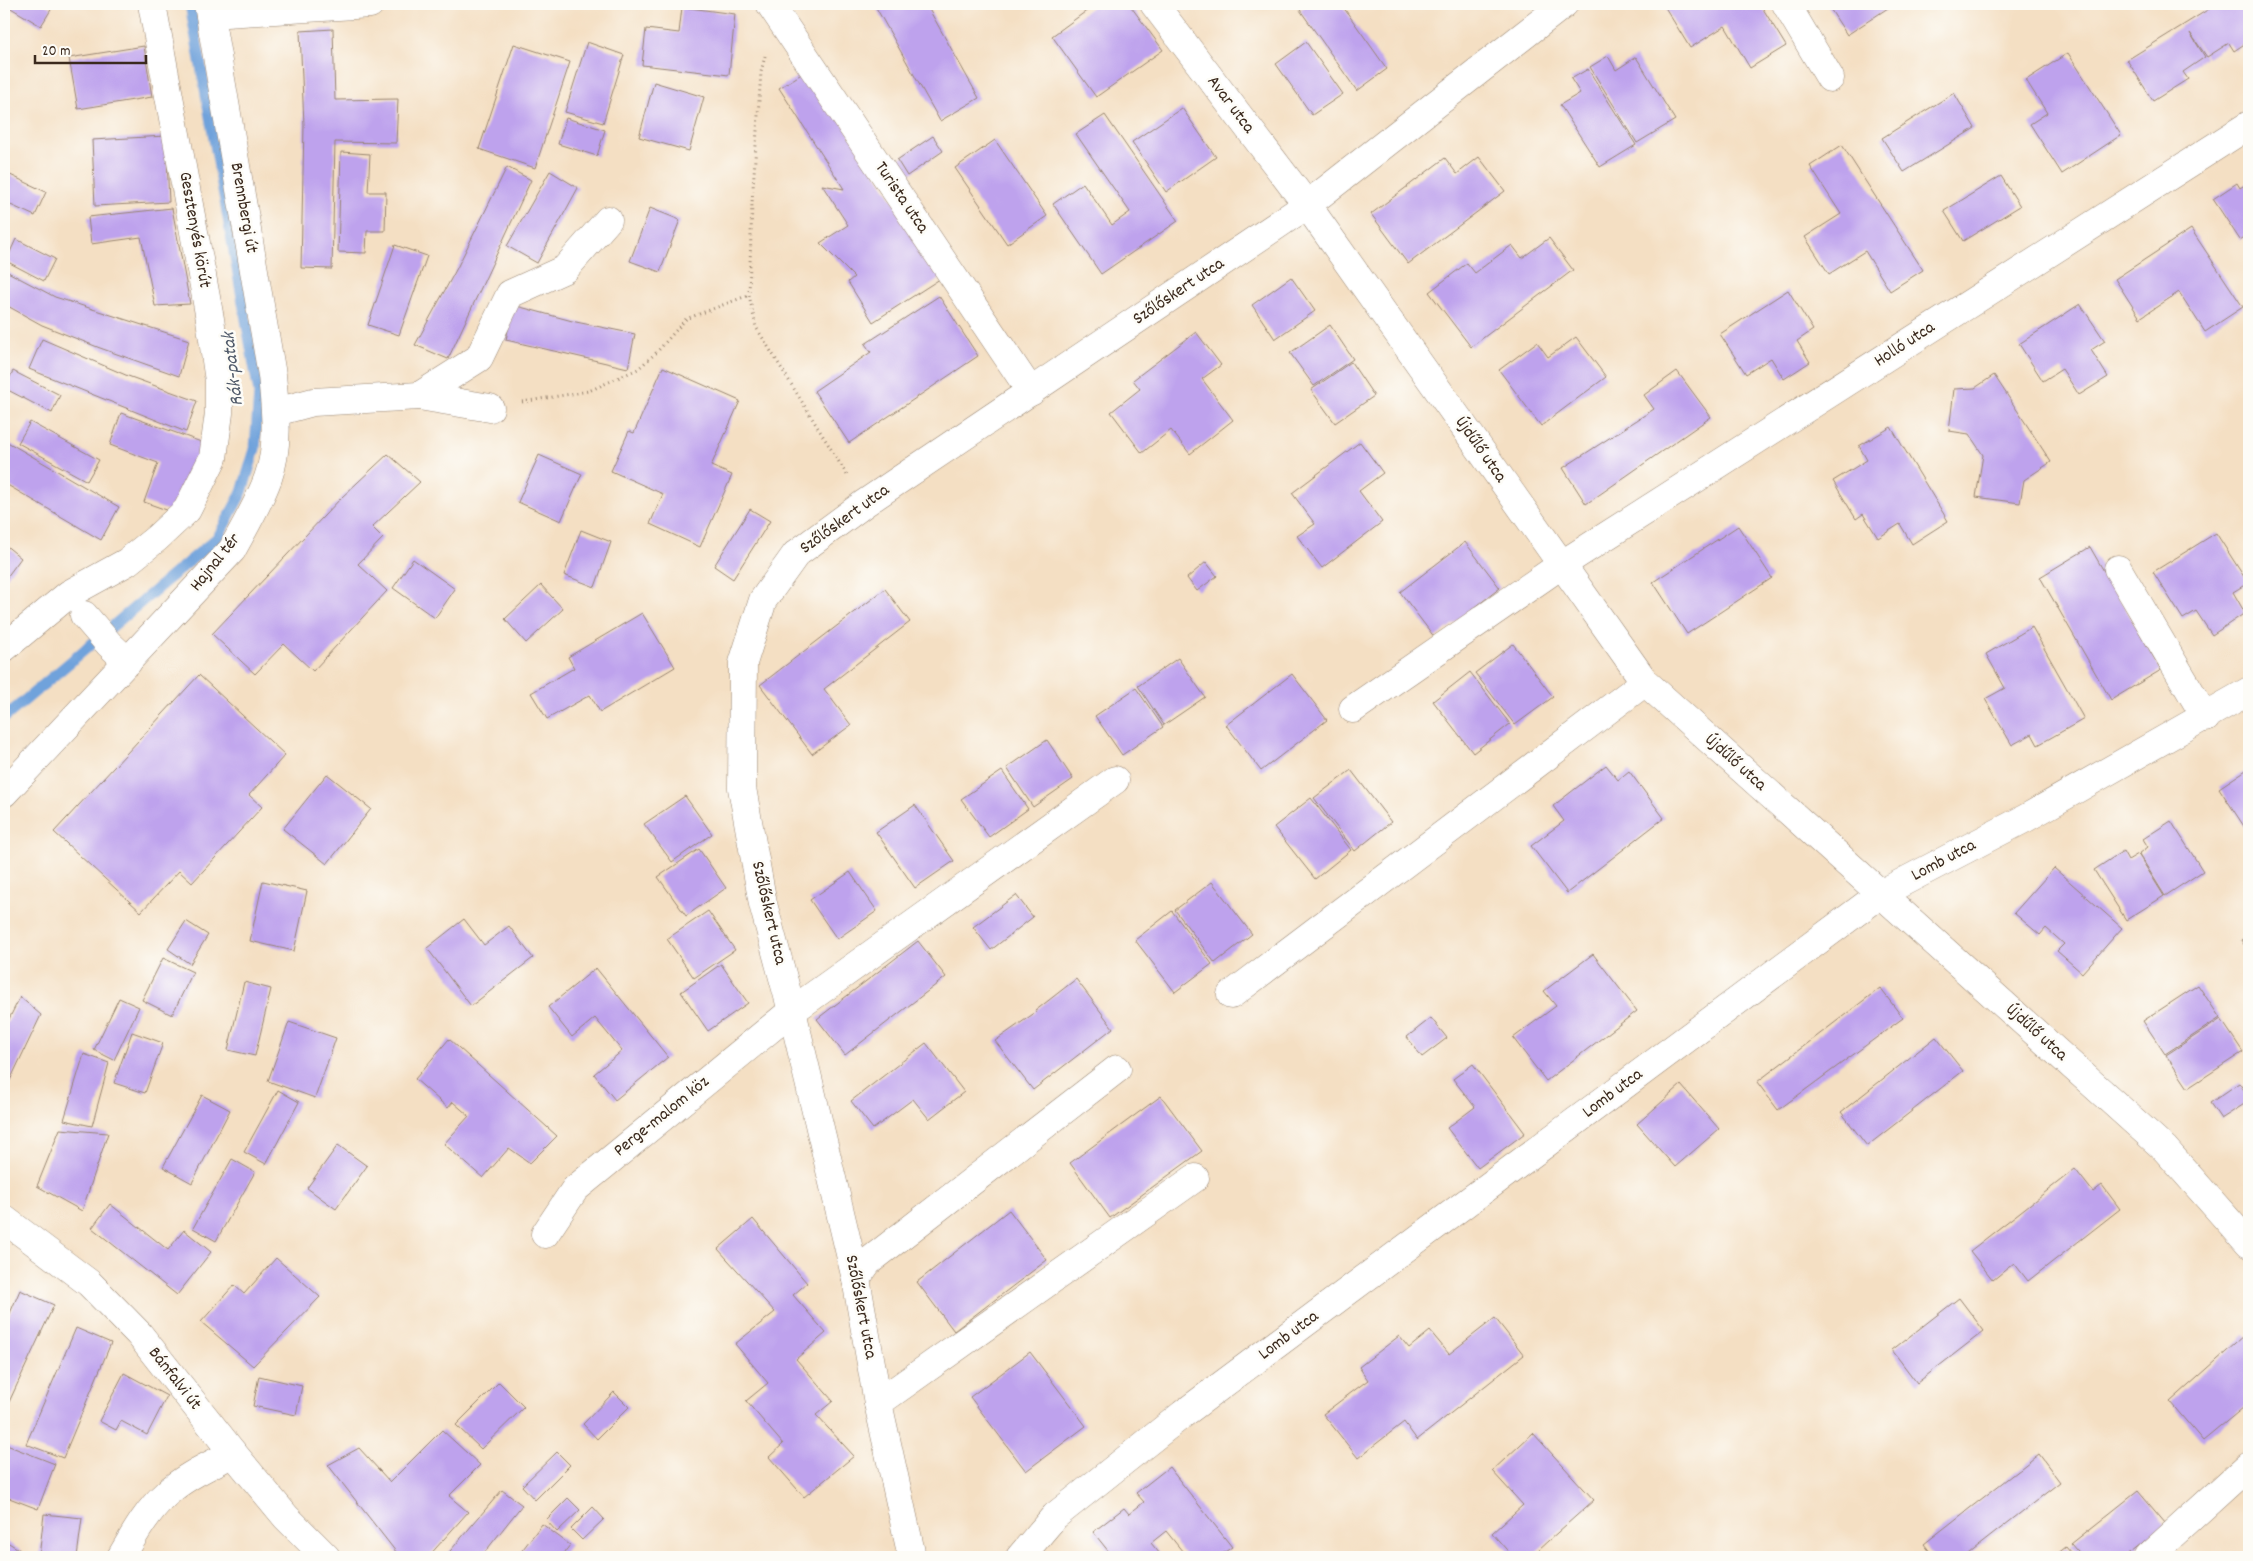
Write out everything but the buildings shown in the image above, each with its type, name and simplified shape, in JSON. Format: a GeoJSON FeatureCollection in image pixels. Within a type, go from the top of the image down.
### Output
{"type":"FeatureCollection","features":[{"type":"Feature","properties":{"kind":"street","name":"Gesztenyés körút"},"geometry":{"type":"LineString","coordinates":[[77,606],[187,510],[213,458],[219,381],[210,318],[152,4]]}},
{"type":"Feature","properties":{"kind":"street"},"geometry":{"type":"LineString","coordinates":[[209,9],[370,4]]}},
{"type":"Feature","properties":{"kind":"street","name":"Turista utca"},"geometry":{"type":"LineString","coordinates":[[770,4],[1031,392]]}},
{"type":"Feature","properties":{"kind":"street","name":"Avar utca"},"geometry":{"type":"LineString","coordinates":[[1154,4],[1306,205]]}},
{"type":"Feature","properties":{"kind":"street","name":"Szőlőskert utca"},"geometry":{"type":"LineString","coordinates":[[912,1557],[878,1403],[856,1279],[792,1011],[763,904],[742,788],[743,662],[763,600],[796,554],[864,503],[1306,205],[1564,4]]}},
{"type":"Feature","properties":{"kind":"street"},"geometry":{"type":"LineString","coordinates":[[1786,4],[1830,78]]}},
{"type":"Feature","properties":{"kind":"street","name":"Brennbergi út"},"geometry":{"type":"LineString","coordinates":[[209,9],[272,375],[276,412]]}},
{"type":"Feature","properties":{"kind":"street","name":"Holló utca"},"geometry":{"type":"LineString","coordinates":[[1353,709],[1561,565],[2249,125]]}},
{"type":"Feature","properties":{"kind":"street","name":"Újdűlő utca"},"geometry":{"type":"LineString","coordinates":[[1306,205],[1644,682],[1882,893],[2165,1149],[2249,1244]]}},
{"type":"Feature","properties":{"kind":"street"},"geometry":{"type":"LineString","coordinates":[[419,396],[479,358],[510,294],[565,269],[608,220]]}},
{"type":"Feature","properties":{"kind":"street"},"geometry":{"type":"LineString","coordinates":[[276,412],[314,402],[419,396],[490,408]]}},
{"type":"Feature","properties":{"kind":"street","name":"Hajnal tér"},"geometry":{"type":"LineString","coordinates":[[4,793],[232,550],[251,516],[269,476],[275,442],[276,412]]}},
{"type":"Feature","properties":{"kind":"street"},"geometry":{"type":"LineString","coordinates":[[2118,569],[2206,718]]}},
{"type":"Feature","properties":{"kind":"street"},"geometry":{"type":"LineString","coordinates":[[4,648],[77,606],[109,644],[128,662]]}},
{"type":"Feature","properties":{"kind":"street"},"geometry":{"type":"LineString","coordinates":[[1231,995],[1644,682]]}},
{"type":"Feature","properties":{"kind":"street","name":"Lomb utca"},"geometry":{"type":"LineString","coordinates":[[1020,1557],[1055,1516],[1183,1414],[1882,893],[2026,818],[2206,718],[2249,691]]}},
{"type":"Feature","properties":{"kind":"street","name":"Perge-malom köz"},"geometry":{"type":"LineString","coordinates":[[545,1234],[575,1189],[792,1011],[1115,780]]}},
{"type":"Feature","properties":{"kind":"street"},"geometry":{"type":"LineString","coordinates":[[856,1279],[868,1262],[1117,1069]]}},
{"type":"Feature","properties":{"kind":"street"},"geometry":{"type":"LineString","coordinates":[[878,1403],[1195,1178]]}},
{"type":"Feature","properties":{"kind":"street","name":"Bánfalvi út"},"geometry":{"type":"LineString","coordinates":[[4,1219],[55,1256],[96,1290],[139,1334],[233,1453],[286,1516],[326,1557]]}},
{"type":"Feature","properties":{"kind":"street"},"geometry":{"type":"LineString","coordinates":[[120,1557],[149,1513],[166,1493],[186,1479],[233,1453]]}},
{"type":"Feature","properties":{"kind":"street"},"geometry":{"type":"LineString","coordinates":[[2148,1557],[2249,1465]]}},
{"type":"Feature","properties":{"kind":"path"},"geometry":{"type":"LineString","coordinates":[[767,48],[760,81],[752,203],[749,295],[756,327],[864,503]]}},
{"type":"Feature","properties":{"kind":"path"},"geometry":{"type":"LineString","coordinates":[[490,408],[590,391],[638,370],[686,319],[749,295]]}},
{"type":"Feature","properties":{"kind":"waterway","name":"Rák-patak"},"geometry":{"type":"LineString","coordinates":[[4,718],[218,537],[242,492],[255,449],[259,393],[190,4]]}}]}
